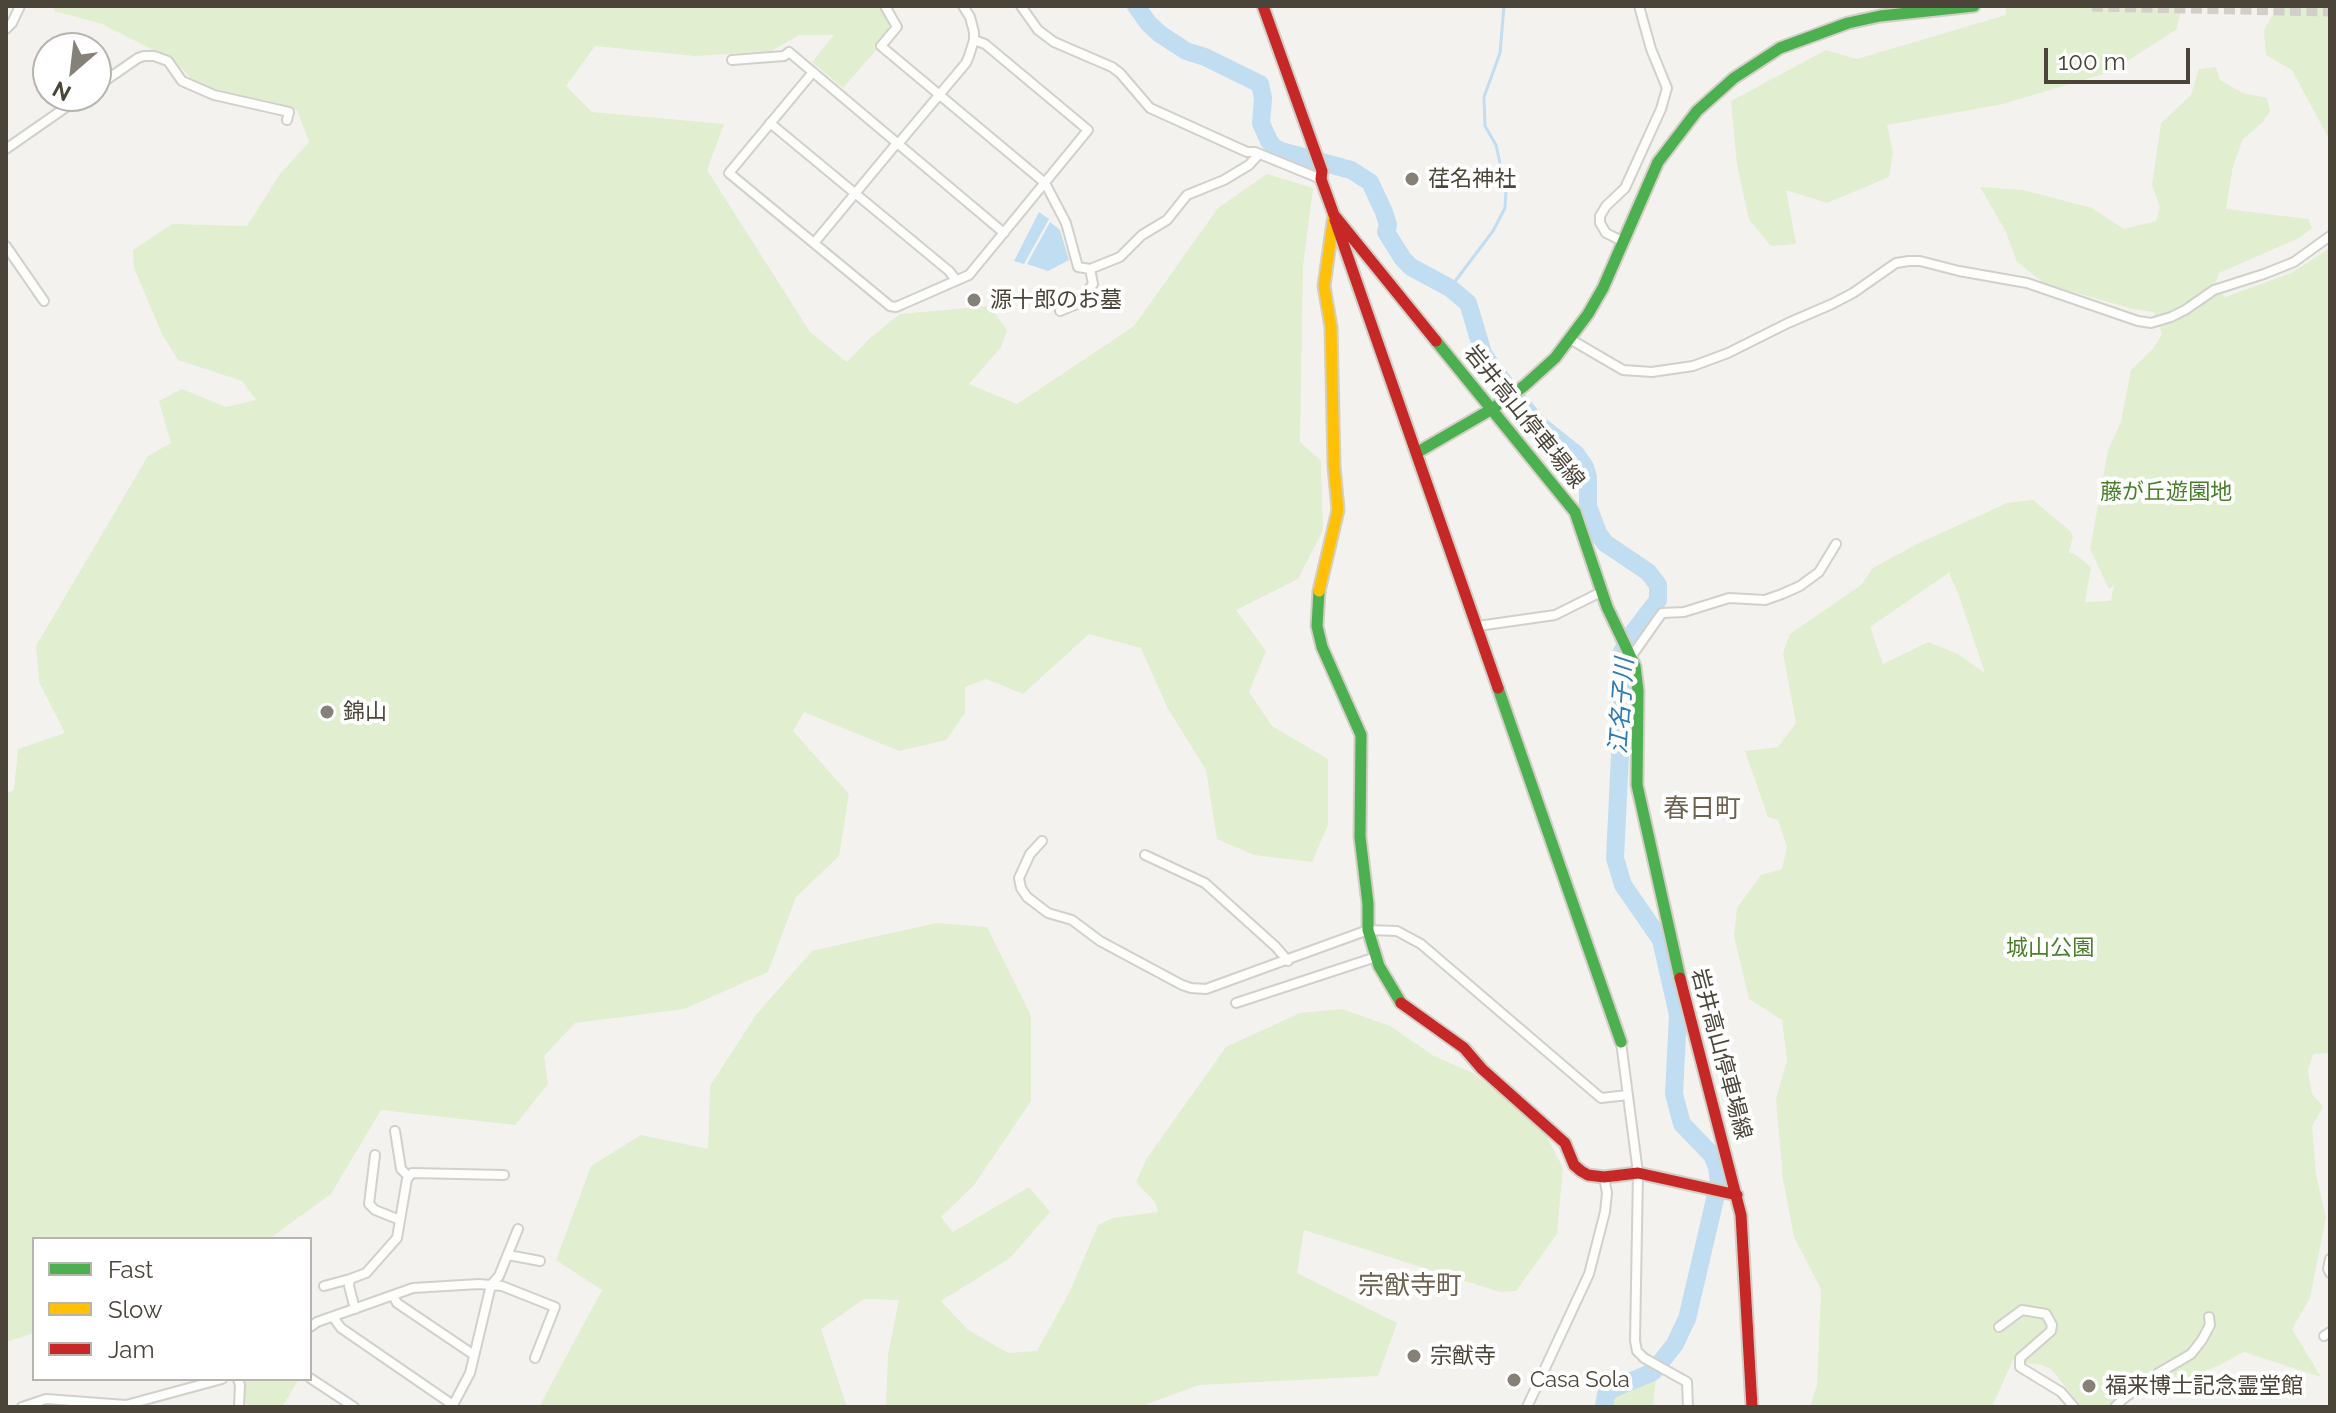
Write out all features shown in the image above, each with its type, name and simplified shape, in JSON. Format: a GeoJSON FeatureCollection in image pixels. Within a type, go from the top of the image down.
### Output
{"type":"FeatureCollection","features":[{"type":"Feature","properties":{"kind":"street"},"geometry":{"type":"LineString","coordinates":[[6,29],[20,6]]}},
{"type":"Feature","properties":{"kind":"street"},"geometry":{"type":"LineString","coordinates":[[885,6],[897,27],[881,46],[1045,183],[1066,223],[1078,267],[1090,269],[1125,253],[1142,235],[1167,220],[1187,195],[1224,180],[1249,165],[1259,154]]}},
{"type":"Feature","properties":{"kind":"street"},"geometry":{"type":"LineString","coordinates":[[814,243],[966,63],[974,40],[972,24],[963,6]]}},
{"type":"Feature","properties":{"kind":"street"},"geometry":{"type":"LineString","coordinates":[[1021,6],[1038,30],[1054,42],[1120,73],[1150,108],[1247,152],[1322,175]]}},
{"type":"Feature","properties":{"kind":"street","name":"岩井高山停車場線"},"geometry":{"type":"LineString","coordinates":[[1263,6],[1334,215],[1575,512],[1601,592],[1631,656],[1638,685],[1637,785],[1683,992],[1741,1215],[1752,1407]]}},
{"type":"Feature","properties":{"kind":"street"},"geometry":{"type":"LineString","coordinates":[[1622,241],[1606,233],[1600,216],[1625,188],[1661,109],[1667,88],[1651,49],[1639,6]]}},
{"type":"Feature","properties":{"kind":"street"},"geometry":{"type":"LineString","coordinates":[[1418,452],[1492,409],[1555,358],[1603,288],[1658,162],[1697,111],[1715,94],[1756,62],[1801,38],[1880,16],[1974,6]]}},
{"type":"Feature","properties":{"kind":"street"},"geometry":{"type":"LineString","coordinates":[[813,72],[729,173],[894,307],[969,275],[1088,130],[985,44],[974,40]]}},
{"type":"Feature","properties":{"kind":"street"},"geometry":{"type":"LineString","coordinates":[[732,60],[784,56],[789,52],[1004,233]]}},
{"type":"Feature","properties":{"kind":"street"},"geometry":{"type":"LineString","coordinates":[[112,76],[138,58],[154,56],[168,61],[182,81],[214,95],[289,112],[287,120]]}},
{"type":"Feature","properties":{"kind":"street"},"geometry":{"type":"LineString","coordinates":[[6,149],[59,112]]}},
{"type":"Feature","properties":{"kind":"street"},"geometry":{"type":"LineString","coordinates":[[770,123],[956,280]]}},
{"type":"Feature","properties":{"kind":"street"},"geometry":{"type":"LineString","coordinates":[[1334,215],[1621,1042],[1638,1173],[1635,1341],[1637,1351],[1687,1382],[1688,1407]]}},
{"type":"Feature","properties":{"kind":"street"},"geometry":{"type":"LineString","coordinates":[[1334,215],[1324,286],[1331,327],[1338,510],[1319,590],[1317,626],[1322,647],[1361,735],[1360,837],[1368,930],[1376,957],[1402,1004],[1464,1048],[1482,1069],[1565,1143],[1577,1168],[1588,1175],[1604,1177],[1638,1173],[1737,1195]]}},
{"type":"Feature","properties":{"kind":"street"},"geometry":{"type":"LineString","coordinates":[[1570,339],[1620,369],[1652,372],[1693,366],[1832,304],[1896,263],[1909,261],[2027,283],[2151,323],[2185,310],[2214,290],[2294,262],[2330,236]]}},
{"type":"Feature","properties":{"kind":"street"},"geometry":{"type":"LineString","coordinates":[[6,246],[44,301]]}},
{"type":"Feature","properties":{"kind":"street"},"geometry":{"type":"LineString","coordinates":[[1060,311],[1075,306],[1093,284],[1090,269]]}},
{"type":"Feature","properties":{"kind":"street"},"geometry":{"type":"LineString","coordinates":[[1631,656],[1662,613],[1684,612],[1729,598],[1765,600],[1782,594],[1819,572],[1836,544]]}},
{"type":"Feature","properties":{"kind":"street"},"geometry":{"type":"LineString","coordinates":[[1478,626],[1555,615],[1601,592]]}},
{"type":"Feature","properties":{"kind":"street"},"geometry":{"type":"LineString","coordinates":[[1042,841],[1030,854],[1019,878],[1027,897],[1048,913],[1072,920],[1100,941],[1182,985],[1206,989],[1368,930],[1392,930],[1412,937],[1601,1098],[1628,1095]]}},
{"type":"Feature","properties":{"kind":"street"},"geometry":{"type":"LineString","coordinates":[[1145,855],[1205,883],[1288,961]]}},
{"type":"Feature","properties":{"kind":"street"},"geometry":{"type":"LineString","coordinates":[[1236,1003],[1376,957]]}},
{"type":"Feature","properties":{"kind":"street"},"geometry":{"type":"LineString","coordinates":[[395,1131],[401,1169],[408,1176]]}},
{"type":"Feature","properties":{"kind":"street"},"geometry":{"type":"LineString","coordinates":[[375,1155],[369,1204],[375,1210],[400,1220]]}},
{"type":"Feature","properties":{"kind":"street"},"geometry":{"type":"LineString","coordinates":[[324,1286],[366,1273],[394,1241],[398,1234],[408,1176],[412,1173],[504,1175]]}},
{"type":"Feature","properties":{"kind":"street"},"geometry":{"type":"LineString","coordinates":[[1527,1407],[1589,1274],[1605,1212],[1607,1193],[1604,1177]]}},
{"type":"Feature","properties":{"kind":"street"},"geometry":{"type":"LineString","coordinates":[[333,1317],[341,1328],[453,1406],[464,1386],[474,1355],[491,1285],[499,1276],[518,1229]]}},
{"type":"Feature","properties":{"kind":"street"},"geometry":{"type":"LineString","coordinates":[[508,1255],[540,1261]]}},
{"type":"Feature","properties":{"kind":"street"},"geometry":{"type":"LineString","coordinates":[[2330,1259],[2330,1273]]}},
{"type":"Feature","properties":{"kind":"street"},"geometry":{"type":"LineString","coordinates":[[350,1279],[355,1309]]}},
{"type":"Feature","properties":{"kind":"street"},"geometry":{"type":"LineString","coordinates":[[312,1326],[413,1288],[502,1286],[555,1307],[535,1358]]}},
{"type":"Feature","properties":{"kind":"street"},"geometry":{"type":"LineString","coordinates":[[393,1295],[397,1303],[474,1355]]}},
{"type":"Feature","properties":{"kind":"street"},"geometry":{"type":"LineString","coordinates":[[1999,1327],[2022,1310],[2046,1314],[2052,1325],[2051,1331],[2020,1358],[2020,1367],[2061,1392],[2074,1407]]}},
{"type":"Feature","properties":{"kind":"street"},"geometry":{"type":"LineString","coordinates":[[2115,1407],[2157,1374],[2191,1354],[2210,1325],[2209,1317]]}},
{"type":"Feature","properties":{"kind":"street"},"geometry":{"type":"LineString","coordinates":[[312,1379],[354,1407]]}},
{"type":"Feature","properties":{"kind":"street"},"geometry":{"type":"LineString","coordinates":[[22,1407],[46,1399],[134,1405],[215,1381]]}},
{"type":"Feature","properties":{"kind":"street"},"geometry":{"type":"LineString","coordinates":[[239,1381],[239,1407]]}},
{"type":"Feature","properties":{"kind":"green space"},"geometry":{"type":"Polygon","coordinates":[[[54,6],[879,6],[889,23],[888,30],[875,47],[876,50],[843,88],[812,62],[834,35],[799,35],[771,51],[695,56],[595,46],[566,86],[592,112],[724,124],[707,170],[810,332],[847,362],[900,314],[989,306],[1007,330],[1001,347],[969,384],[1017,404],[1134,326],[1218,208],[1267,174],[1313,188],[1303,266],[1300,442],[1321,461],[1323,530],[1298,579],[1236,610],[1266,651],[1249,692],[1272,726],[1328,759],[1328,825],[1312,862],[1254,855],[1217,839],[1206,770],[1167,707],[1141,648],[1089,634],[1023,694],[986,679],[965,687],[965,713],[946,740],[899,751],[804,712],[793,731],[849,794],[839,856],[796,897],[768,972],[684,1009],[575,1023],[544,1056],[548,1084],[515,1125],[381,1110],[331,1194],[272,1237],[32,1237],[32,1334],[6,1342],[6,794],[14,790],[18,749],[65,733],[39,682],[36,646],[148,456],[171,443],[159,401],[182,389],[226,407],[256,400],[242,381],[178,360],[162,334],[134,268],[133,250],[172,224],[247,226],[280,174],[309,142],[297,110],[198,86],[175,61],[102,24],[54,11],[54,6]]]}},
{"type":"Feature","properties":{"kind":"green space"},"geometry":{"type":"Polygon","coordinates":[[[2006,6],[2182,6],[2176,30],[2110,72],[2003,104],[1887,125],[1893,152],[1889,177],[1827,203],[1786,190],[1796,244],[1771,246],[1749,219],[1737,165],[1731,101],[1826,50],[1857,59],[2006,15],[2006,6]]]}},
{"type":"Feature","properties":{"kind":"green space"},"geometry":{"type":"Polygon","coordinates":[[[2278,6],[2330,6],[2330,141],[2292,70],[2266,55],[2264,30],[2278,6]]]}},
{"type":"Feature","properties":{"kind":"green space","name":"城山公園"},"geometry":{"type":"Polygon","coordinates":[[[2216,67],[2220,80],[2243,93],[2267,98],[2270,111],[2263,122],[2243,139],[2233,166],[2226,209],[2308,219],[2312,228],[2299,238],[2219,273],[2214,287],[2225,297],[2291,273],[2330,248],[2330,1053],[2313,1054],[2308,1071],[2312,1094],[2323,1107],[2312,1126],[2316,1175],[2326,1217],[2310,1298],[2292,1329],[2321,1377],[2244,1352],[2150,1393],[2117,1400],[2111,1407],[2082,1407],[2051,1369],[2026,1363],[2016,1353],[1992,1407],[1810,1407],[1817,1385],[1821,1289],[1794,1237],[1783,1180],[1776,1099],[1787,1060],[1782,1020],[1749,999],[1734,936],[1737,908],[1761,875],[1782,869],[1787,847],[1778,820],[1768,817],[1745,751],[1778,747],[1796,723],[1783,653],[1790,634],[1861,585],[1873,568],[2007,503],[2033,500],[2069,530],[2073,536],[2069,552],[2091,567],[2085,602],[2111,601],[2114,585],[2109,589],[2090,549],[2108,450],[2121,422],[2131,370],[2153,349],[2162,334],[2154,312],[2045,284],[2017,262],[2006,232],[1980,187],[2023,190],[2092,208],[2124,229],[2156,221],[2160,207],[2152,185],[2161,123],[2191,95],[2199,69],[2216,67]],[[1950,572],[1870,627],[1883,664],[1928,642],[1958,654],[1985,673],[1950,572]]]}},
{"type":"Feature","properties":{"kind":"green space"},"geometry":{"type":"Polygon","coordinates":[[[936,923],[987,927],[1031,1016],[1031,1101],[974,1185],[941,1217],[953,1232],[1029,1187],[1050,1212],[1010,1258],[941,1301],[968,1330],[1008,1353],[1037,1351],[1070,1291],[1098,1225],[1113,1218],[1158,1212],[1155,1202],[1136,1182],[1147,1158],[1226,1047],[1300,1013],[1342,1009],[1390,1026],[1434,1056],[1473,1073],[1543,1129],[1563,1168],[1557,1234],[1516,1291],[1500,1292],[1304,1230],[1297,1273],[1397,1323],[1378,1376],[1199,1385],[1139,1407],[886,1407],[888,1355],[899,1300],[864,1299],[821,1329],[847,1407],[539,1407],[602,1290],[556,1260],[591,1166],[641,1135],[708,1149],[710,1086],[756,1015],[812,951],[936,923]]]}},
{"type":"Feature","properties":{"kind":"green space"},"geometry":{"type":"Polygon","coordinates":[[[1656,1378],[1653,1407],[1610,1407],[1618,1395],[1656,1378]]]}},
{"type":"Feature","properties":{"kind":"green space"},"geometry":{"type":"Polygon","coordinates":[[[245,1381],[298,1381],[282,1407],[251,1407],[244,1398],[245,1381]]]}},
{"type":"Feature","properties":{"kind":"water"},"geometry":{"type":"Polygon","coordinates":[[[1039,212],[1049,219],[1024,264],[1014,261],[1039,212]]]}},
{"type":"Feature","properties":{"kind":"water"},"geometry":{"type":"Polygon","coordinates":[[[1050,222],[1060,230],[1069,260],[1048,271],[1027,264],[1050,222]]]}},
{"type":"Feature","properties":{"kind":"waterway","name":"江名子川"},"geometry":{"type":"LineString","coordinates":[[1136,6],[1160,34],[1186,51],[1260,84],[1263,98],[1261,123],[1274,147],[1351,170],[1370,182],[1384,212],[1388,225],[1386,232],[1403,259],[1468,303],[1483,353],[1493,369],[1537,423],[1576,454],[1585,467],[1588,506],[1605,543],[1648,572],[1658,585],[1658,600],[1629,638],[1621,654],[1623,694],[1615,858],[1623,885],[1661,940],[1678,1015],[1674,1094],[1682,1124],[1712,1155],[1719,1182],[1687,1319],[1675,1344],[1653,1372],[1606,1394],[1604,1407]]}},
{"type":"Feature","properties":{"kind":"waterway"},"geometry":{"type":"LineString","coordinates":[[1450,288],[1493,231],[1505,208],[1506,190],[1496,145],[1485,126],[1484,97],[1500,53],[1504,6]]}},
{"type":"Feature","properties":{"kind":"tunnel"},"geometry":{"type":"LineString","coordinates":[[2092,6],[2330,11]]}},
{"type":"Feature","properties":{"kind":"traffic: fast"},"geometry":{"type":"LineString","coordinates":[[1418,452],[1492,409],[1555,358],[1603,288],[1658,162],[1697,111],[1734,78],[1780,48],[1848,23],[1880,16],[1974,6]]}},
{"type":"Feature","properties":{"kind":"traffic: fast"},"geometry":{"type":"LineString","coordinates":[[1436,341],[1575,512],[1607,607],[1635,666],[1638,691],[1637,785],[1680,978]]}},
{"type":"Feature","properties":{"kind":"traffic: fast"},"geometry":{"type":"LineString","coordinates":[[1319,591],[1317,626],[1322,647],[1361,735],[1360,837],[1368,930],[1379,966],[1401,1003]]}},
{"type":"Feature","properties":{"kind":"traffic: fast"},"geometry":{"type":"LineString","coordinates":[[1498,688],[1621,1042]]}},
{"type":"Feature","properties":{"kind":"traffic: slow"},"geometry":{"type":"LineString","coordinates":[[1319,591],[1338,510],[1331,327],[1324,286],[1334,215]]}},
{"type":"Feature","properties":{"kind":"traffic: jam"},"geometry":{"type":"LineString","coordinates":[[1263,6],[1322,171],[1321,179],[1334,215],[1436,341]]}},
{"type":"Feature","properties":{"kind":"traffic: jam"},"geometry":{"type":"LineString","coordinates":[[1335,220],[1498,688]]}},
{"type":"Feature","properties":{"kind":"traffic: jam"},"geometry":{"type":"LineString","coordinates":[[1680,978],[1741,1215],[1752,1407]]}},
{"type":"Feature","properties":{"kind":"traffic: jam"},"geometry":{"type":"LineString","coordinates":[[1401,1003],[1464,1048],[1482,1069],[1565,1143],[1574,1165],[1581,1171],[1604,1177],[1638,1173],[1737,1195]]}},
{"type":"Feature","properties":{"kind":"place","name":"荏名神社"},"geometry":{"type":"Point","coordinates":[1412,179]}},
{"type":"Feature","properties":{"kind":"place","name":"源十郎のお墓"},"geometry":{"type":"Point","coordinates":[974,300]}},
{"type":"Feature","properties":{"kind":"place","name":"錦山"},"geometry":{"type":"Point","coordinates":[327,712]}},
{"type":"Feature","properties":{"kind":"place","name":"宗猷寺"},"geometry":{"type":"Point","coordinates":[1414,1356]}},
{"type":"Feature","properties":{"kind":"place","name":"Casa Sola"},"geometry":{"type":"Point","coordinates":[1514,1380]}},
{"type":"Feature","properties":{"kind":"place","name":"福来博士記念霊堂館"},"geometry":{"type":"Point","coordinates":[2089,1386]}},
{"type":"Feature","properties":{"kind":"district","name":"春日町"},"geometry":{"type":"Point","coordinates":[1702,809]}},
{"type":"Feature","properties":{"kind":"district","name":"宗猷寺町"},"geometry":{"type":"Point","coordinates":[1410,1286]}},
{"type":"Feature","properties":{"kind":"park label","name":"藤が丘遊園地"},"geometry":{"type":"Point","coordinates":[2166,492]}}]}
